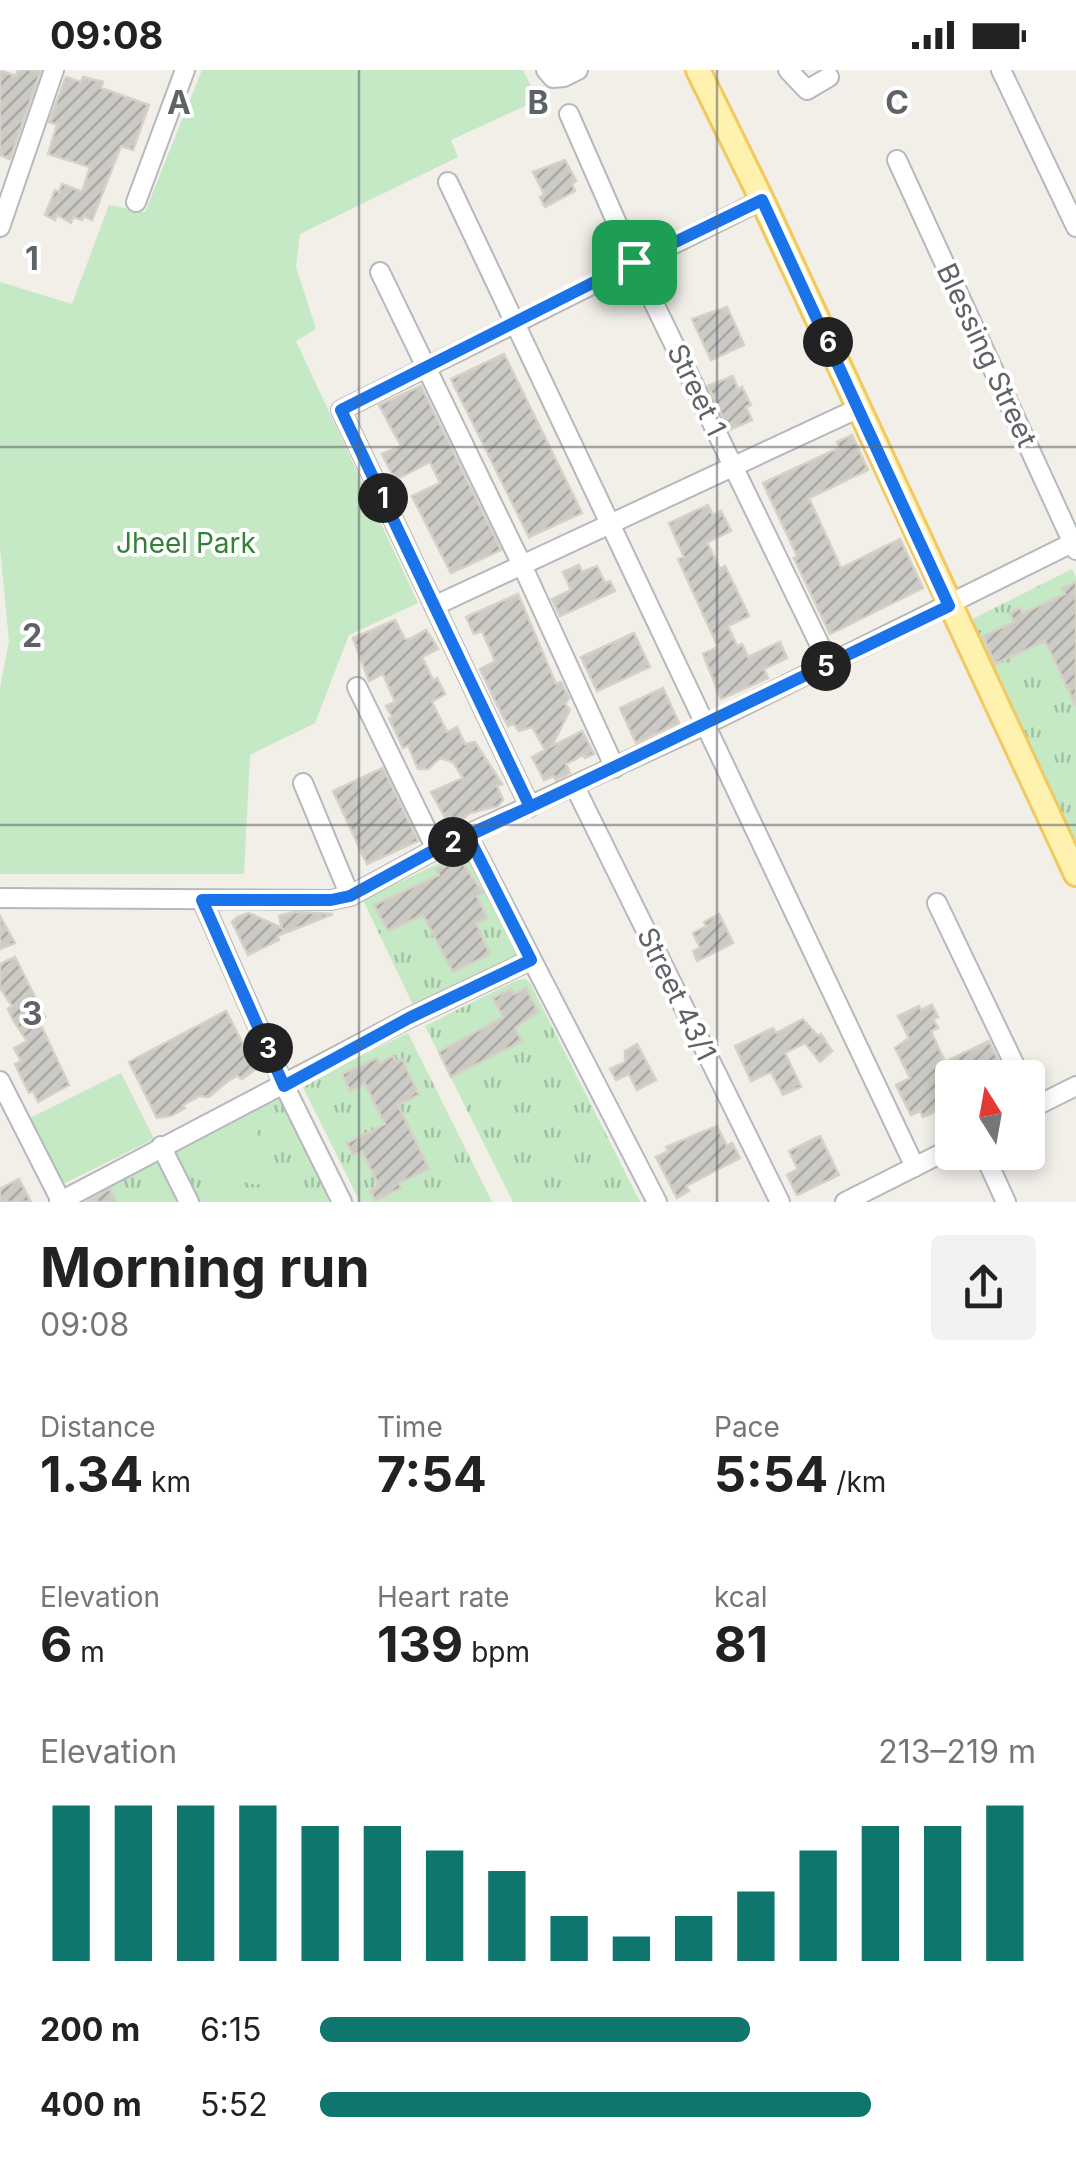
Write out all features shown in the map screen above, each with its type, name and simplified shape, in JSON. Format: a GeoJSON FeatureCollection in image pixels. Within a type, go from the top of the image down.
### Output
{"type":"FeatureCollection","features":[{"type":"Feature","properties":{"kind":"main road"},"geometry":{"type":"LineString","coordinates":[[698,70],[1076,874]]}},
{"type":"Feature","properties":{"kind":"street"},"geometry":{"type":"LineString","coordinates":[[0,227],[8,175],[54,70]]}},
{"type":"Feature","properties":{"kind":"street"},"geometry":{"type":"LineString","coordinates":[[136,202],[185,70]]}},
{"type":"Feature","properties":{"kind":"street"},"geometry":{"type":"LineString","coordinates":[[546,70],[553,78],[578,70]]}},
{"type":"Feature","properties":{"kind":"street"},"geometry":{"type":"LineString","coordinates":[[788,70],[807,90],[829,77]]}},
{"type":"Feature","properties":{"kind":"street"},"geometry":{"type":"LineString","coordinates":[[1001,70],[1076,226]]}},
{"type":"Feature","properties":{"kind":"street","name":"Street 1"},"geometry":{"type":"LineString","coordinates":[[568,114],[634,262],[828,664]]}},
{"type":"Feature","properties":{"kind":"street","name":"Blessing Street"},"geometry":{"type":"LineString","coordinates":[[897,160],[1075,545]]}},
{"type":"Feature","properties":{"kind":"street"},"geometry":{"type":"LineString","coordinates":[[448,182],[915,1167]]}},
{"type":"Feature","properties":{"kind":"street"},"geometry":{"type":"LineString","coordinates":[[530,807],[341,410],[762,200]]}},
{"type":"Feature","properties":{"kind":"street"},"geometry":{"type":"LineString","coordinates":[[380,272],[522,564],[614,768]]}},
{"type":"Feature","properties":{"kind":"street"},"geometry":{"type":"LineString","coordinates":[[434,606],[859,408]]}},
{"type":"Feature","properties":{"kind":"street"},"geometry":{"type":"LineString","coordinates":[[0,898],[331,900],[350,896],[436,849],[575,787],[1075,545]]}},
{"type":"Feature","properties":{"kind":"street"},"geometry":{"type":"LineString","coordinates":[[357,687],[436,849]]}},
{"type":"Feature","properties":{"kind":"street"},"geometry":{"type":"LineString","coordinates":[[304,783],[350,896]]}},
{"type":"Feature","properties":{"kind":"street","name":"Street 43/1"},"geometry":{"type":"LineString","coordinates":[[575,787],[780,1202]]}},
{"type":"Feature","properties":{"kind":"street"},"geometry":{"type":"LineString","coordinates":[[468,836],[657,1202]]}},
{"type":"Feature","properties":{"kind":"street"},"geometry":{"type":"LineString","coordinates":[[202,900],[284,1086],[342,1202]]}},
{"type":"Feature","properties":{"kind":"street"},"geometry":{"type":"LineString","coordinates":[[937,903],[1012,1060]]}},
{"type":"Feature","properties":{"kind":"street"},"geometry":{"type":"LineString","coordinates":[[0,1081],[60,1202],[409,1018],[531,960]]}},
{"type":"Feature","properties":{"kind":"street"},"geometry":{"type":"LineString","coordinates":[[1045,1097],[1076,1086]]}},
{"type":"Feature","properties":{"kind":"street"},"geometry":{"type":"LineString","coordinates":[[162,1146],[189,1202]]}},
{"type":"Feature","properties":{"kind":"street"},"geometry":{"type":"LineString","coordinates":[[845,1202],[935,1157]]}},
{"type":"Feature","properties":{"kind":"street"},"geometry":{"type":"LineString","coordinates":[[991,1170],[1006,1202]]}},
{"type":"Feature","properties":{"kind":"green space","name":"Jheel Park"},"geometry":{"type":"Polygon","coordinates":[[[202,70],[523,70],[538,100],[451,140],[458,157],[300,234],[296,267],[316,329],[296,341],[418,603],[349,635],[315,723],[250,755],[244,874],[0,874],[0,688],[9,641],[0,548],[0,282],[72,304],[109,205],[145,212],[202,70]]]}},
{"type":"Feature","properties":{"kind":"green space"},"geometry":{"type":"Polygon","coordinates":[[[1072,569],[1076,577],[1076,851],[967,622],[1072,569]]]}},
{"type":"Feature","properties":{"kind":"green space"},"geometry":{"type":"Polygon","coordinates":[[[464,851],[517,955],[413,1005],[363,900],[464,851]]]}},
{"type":"Feature","properties":{"kind":"green space"},"geometry":{"type":"Polygon","coordinates":[[[526,979],[640,1202],[513,1202],[425,1026],[526,979]]]}},
{"type":"Feature","properties":{"kind":"green space"},"geometry":{"type":"Polygon","coordinates":[[[408,1033],[492,1202],[360,1202],[302,1085],[408,1033]]]}},
{"type":"Feature","properties":{"kind":"green space"},"geometry":{"type":"Polygon","coordinates":[[[121,1073],[154,1139],[61,1185],[28,1119],[121,1073]]]}},
{"type":"Feature","properties":{"kind":"green space"},"geometry":{"type":"Polygon","coordinates":[[[281,1098],[332,1202],[197,1202],[172,1152],[281,1098]]]}},
{"type":"Feature","properties":{"kind":"green space"},"geometry":{"type":"Polygon","coordinates":[[[250,1119],[278,1175],[257,1185],[206,1173],[195,1182],[181,1153],[250,1119]]]}},
{"type":"Feature","properties":{"kind":"green space"},"geometry":{"type":"Polygon","coordinates":[[[161,1159],[182,1202],[73,1202],[161,1159]]]}},
{"type":"Feature","properties":{"kind":"building"},"geometry":{"type":"Polygon","coordinates":[[[0,70],[16,76],[18,70],[41,70],[10,159],[0,155],[0,70]]]}},
{"type":"Feature","properties":{"kind":"building"},"geometry":{"type":"Polygon","coordinates":[[[66,77],[103,82],[101,88],[149,105],[133,150],[121,146],[92,220],[73,217],[71,223],[57,215],[55,220],[45,215],[55,190],[59,192],[62,184],[82,192],[90,167],[48,154],[57,125],[49,122],[66,77]]]}},
{"type":"Feature","properties":{"kind":"building"},"geometry":{"type":"Polygon","coordinates":[[[565,160],[576,181],[572,184],[575,191],[545,207],[540,197],[544,194],[533,172],[565,160]]]}},
{"type":"Feature","properties":{"kind":"building"},"geometry":{"type":"Polygon","coordinates":[[[727,307],[744,345],[711,360],[692,319],[727,307]]]}},
{"type":"Feature","properties":{"kind":"building"},"geometry":{"type":"Polygon","coordinates":[[[504,354],[582,513],[529,537],[451,379],[504,354]]]}},
{"type":"Feature","properties":{"kind":"building"},"geometry":{"type":"Polygon","coordinates":[[[733,376],[751,405],[746,407],[752,420],[729,430],[708,386],[733,376]]]}},
{"type":"Feature","properties":{"kind":"building"},"geometry":{"type":"Polygon","coordinates":[[[421,386],[501,550],[451,573],[412,496],[440,483],[430,462],[395,480],[382,454],[401,446],[379,405],[421,386]]]}},
{"type":"Feature","properties":{"kind":"building"},"geometry":{"type":"Polygon","coordinates":[[[852,435],[868,470],[809,498],[841,568],[900,539],[923,588],[830,634],[763,483],[839,448],[837,442],[852,435]]]}},
{"type":"Feature","properties":{"kind":"building"},"geometry":{"type":"Polygon","coordinates":[[[708,505],[713,515],[721,511],[731,531],[707,542],[720,569],[725,566],[749,616],[728,626],[737,646],[742,644],[748,657],[780,642],[787,658],[764,669],[768,678],[721,699],[703,654],[718,647],[678,559],[684,557],[669,523],[708,505]]]}},
{"type":"Feature","properties":{"kind":"building"},"geometry":{"type":"Polygon","coordinates":[[[579,565],[582,572],[597,566],[605,583],[610,581],[615,591],[560,616],[552,599],[571,590],[563,572],[579,565]]]}},
{"type":"Feature","properties":{"kind":"building"},"geometry":{"type":"Polygon","coordinates":[[[1076,582],[1076,706],[1045,641],[995,664],[983,636],[1014,622],[1010,613],[1020,608],[1023,613],[1065,594],[1062,588],[1076,582]]]}},
{"type":"Feature","properties":{"kind":"building"},"geometry":{"type":"Polygon","coordinates":[[[518,594],[556,684],[561,682],[569,698],[565,704],[570,710],[552,746],[582,731],[594,754],[566,764],[570,773],[556,780],[554,776],[544,780],[532,757],[545,750],[532,727],[519,731],[514,724],[508,726],[480,669],[495,661],[482,631],[474,634],[466,617],[518,594]]]}},
{"type":"Feature","properties":{"kind":"building"},"geometry":{"type":"Polygon","coordinates":[[[395,620],[405,639],[426,630],[434,642],[438,649],[422,657],[445,694],[432,702],[447,732],[457,727],[465,744],[475,742],[502,784],[497,786],[503,800],[498,806],[470,813],[451,828],[431,792],[463,778],[453,762],[440,758],[428,769],[418,769],[408,745],[403,748],[389,718],[392,717],[386,706],[395,702],[383,674],[369,681],[353,638],[395,620]]]}},
{"type":"Feature","properties":{"kind":"building"},"geometry":{"type":"Polygon","coordinates":[[[634,633],[650,667],[597,691],[581,657],[634,633]]]}},
{"type":"Feature","properties":{"kind":"building"},"geometry":{"type":"Polygon","coordinates":[[[663,688],[679,723],[636,743],[620,708],[663,688]]]}},
{"type":"Feature","properties":{"kind":"building"},"geometry":{"type":"Polygon","coordinates":[[[383,768],[418,841],[367,864],[333,791],[383,768]]]}},
{"type":"Feature","properties":{"kind":"building"},"geometry":{"type":"Polygon","coordinates":[[[460,859],[483,893],[477,896],[487,918],[476,923],[490,954],[453,972],[423,915],[388,931],[374,905],[439,875],[436,869],[460,859]]]}},
{"type":"Feature","properties":{"kind":"building"},"geometry":{"type":"Polygon","coordinates":[[[294,912],[333,914],[277,936],[279,940],[248,955],[232,922],[237,917],[249,913],[282,928],[279,916],[294,912]]]}},
{"type":"Feature","properties":{"kind":"building"},"geometry":{"type":"Polygon","coordinates":[[[719,914],[733,943],[697,961],[693,951],[700,948],[693,933],[719,914]]]}},
{"type":"Feature","properties":{"kind":"building"},"geometry":{"type":"Polygon","coordinates":[[[0,916],[15,943],[0,949],[0,916]]]}},
{"type":"Feature","properties":{"kind":"building"},"geometry":{"type":"Polygon","coordinates":[[[15,957],[45,1017],[39,1021],[69,1085],[38,1102],[33,1091],[29,1093],[15,1064],[21,1061],[14,1048],[27,1041],[0,988],[0,964],[15,957]]]}},
{"type":"Feature","properties":{"kind":"building"},"geometry":{"type":"Polygon","coordinates":[[[526,988],[538,1012],[515,1028],[522,1041],[451,1077],[439,1052],[503,1017],[493,998],[511,989],[514,994],[526,988]]]}},
{"type":"Feature","properties":{"kind":"building"},"geometry":{"type":"Polygon","coordinates":[[[932,1005],[938,1017],[933,1019],[938,1028],[931,1031],[944,1060],[935,1060],[935,1112],[923,1117],[920,1111],[911,1115],[896,1085],[910,1078],[895,1048],[909,1038],[898,1016],[919,1006],[921,1010],[932,1005]]]}},
{"type":"Feature","properties":{"kind":"building"},"geometry":{"type":"Polygon","coordinates":[[[226,1011],[256,1069],[242,1079],[237,1076],[228,1081],[209,1097],[200,1096],[183,1105],[185,1108],[171,1116],[157,1118],[129,1062],[226,1011]]]}},
{"type":"Feature","properties":{"kind":"building"},"geometry":{"type":"Polygon","coordinates":[[[803,1019],[818,1036],[821,1034],[832,1051],[820,1062],[805,1043],[785,1053],[801,1087],[783,1095],[771,1072],[751,1081],[735,1046],[773,1028],[776,1033],[803,1019]]]}},
{"type":"Feature","properties":{"kind":"building"},"geometry":{"type":"Polygon","coordinates":[[[989,1041],[998,1060],[949,1060],[989,1041]]]}},
{"type":"Feature","properties":{"kind":"building"},"geometry":{"type":"Polygon","coordinates":[[[637,1044],[656,1080],[637,1090],[629,1074],[616,1080],[610,1069],[625,1062],[625,1051],[637,1044]]]}},
{"type":"Feature","properties":{"kind":"building"},"geometry":{"type":"Polygon","coordinates":[[[393,1056],[396,1061],[402,1059],[419,1095],[398,1105],[429,1169],[399,1183],[401,1188],[375,1201],[370,1190],[379,1186],[366,1159],[362,1151],[353,1155],[347,1143],[385,1124],[365,1084],[350,1091],[342,1074],[377,1058],[380,1063],[393,1056]]]}},
{"type":"Feature","properties":{"kind":"building"},"geometry":{"type":"Polygon","coordinates":[[[717,1126],[727,1146],[732,1143],[740,1158],[686,1186],[689,1191],[677,1198],[656,1157],[668,1151],[666,1147],[717,1126]]]}},
{"type":"Feature","properties":{"kind":"building"},"geometry":{"type":"Polygon","coordinates":[[[820,1136],[839,1175],[797,1195],[787,1175],[798,1169],[789,1151],[820,1136]]]}},
{"type":"Feature","properties":{"kind":"building"},"geometry":{"type":"Polygon","coordinates":[[[19,1179],[31,1202],[0,1202],[0,1189],[19,1179]]]}},
{"type":"Feature","properties":{"kind":"building"},"geometry":{"type":"Polygon","coordinates":[[[110,1189],[116,1202],[86,1202],[110,1189]]]}},
{"type":"Feature","properties":{"kind":"route"},"geometry":{"type":"LineString","coordinates":[[762,200],[949,606],[705,725],[575,787],[468,836],[531,960],[409,1018],[284,1086],[202,900],[331,900],[350,896],[436,849],[530,807],[341,410],[634,262],[762,200]]}}]}
